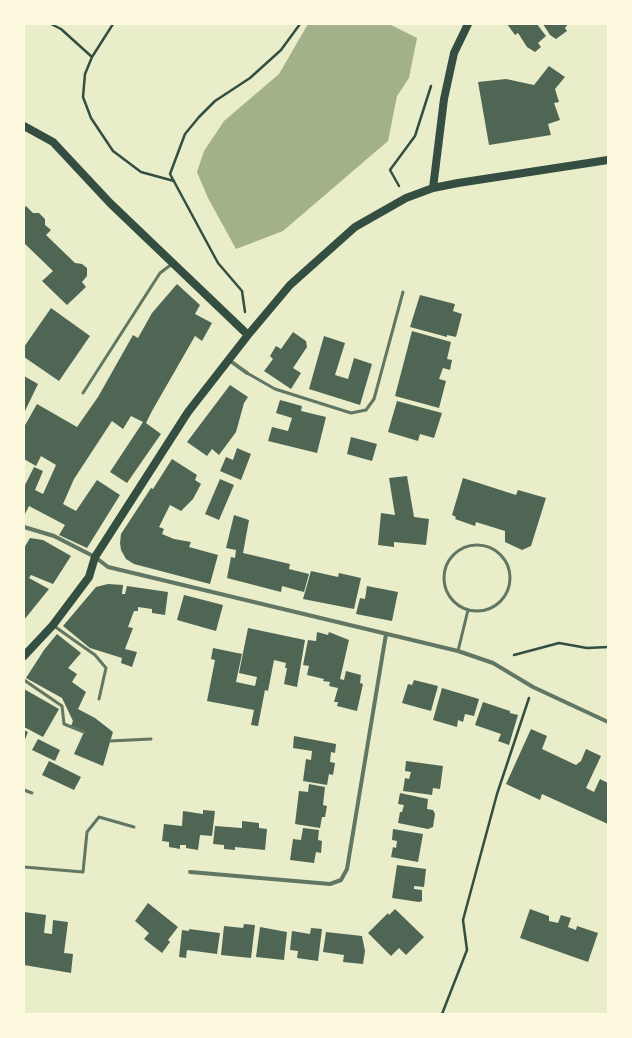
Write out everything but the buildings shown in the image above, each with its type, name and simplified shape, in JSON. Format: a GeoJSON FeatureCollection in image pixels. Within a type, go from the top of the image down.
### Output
{"type":"FeatureCollection","features":[{"type":"Feature","properties":{"kind":"main road"},"geometry":{"type":"LineString","coordinates":[[433,188],[444,99],[450,70],[454,53],[468,24]]}},
{"type":"Feature","properties":{"kind":"main road"},"geometry":{"type":"LineString","coordinates":[[24,126],[53,142],[110,203],[248,335]]}},
{"type":"Feature","properties":{"kind":"main road"},"geometry":{"type":"LineString","coordinates":[[24,656],[53,624],[89,577],[95,558],[188,412],[248,335],[290,285],[349,231],[406,198],[433,188],[608,160]]}},
{"type":"Feature","properties":{"kind":"street"},"geometry":{"type":"LineString","coordinates":[[229,360],[247,373]]}},
{"type":"Feature","properties":{"kind":"street"},"geometry":{"type":"LineString","coordinates":[[24,527],[54,536],[95,558],[108,567],[458,651],[493,663],[533,687],[608,722]]}},
{"type":"Feature","properties":{"kind":"street"},"geometry":{"type":"LineString","coordinates":[[190,872],[330,884],[341,880],[347,870],[386,634]]}},
{"type":"Feature","properties":{"kind":"lane"},"geometry":{"type":"LineString","coordinates":[[83,393],[160,273],[173,263]]}},
{"type":"Feature","properties":{"kind":"lane"},"geometry":{"type":"LineString","coordinates":[[247,373],[275,389],[328,406],[351,413],[366,410],[374,399],[403,292]]}},
{"type":"Feature","properties":{"kind":"lane"},"geometry":{"type":"LineString","coordinates":[[474,544],[486,546],[498,552],[507,562],[511,574],[510,587],[504,599],[494,607],[482,611],[468,610],[457,604],[448,594],[444,582],[445,568],[451,557],[461,548],[474,544]]}},
{"type":"Feature","properties":{"kind":"lane"},"geometry":{"type":"LineString","coordinates":[[458,651],[468,610]]}},
{"type":"Feature","properties":{"kind":"lane"},"geometry":{"type":"LineString","coordinates":[[53,624],[95,654],[106,668],[99,699]]}},
{"type":"Feature","properties":{"kind":"lane"},"geometry":{"type":"LineString","coordinates":[[24,680],[62,706],[64,724],[84,732]]}},
{"type":"Feature","properties":{"kind":"lane"},"geometry":{"type":"LineString","coordinates":[[110,741],[152,739]]}},
{"type":"Feature","properties":{"kind":"lane"},"geometry":{"type":"LineString","coordinates":[[24,790],[32,793]]}},
{"type":"Feature","properties":{"kind":"lane"},"geometry":{"type":"LineString","coordinates":[[24,867],[83,872],[87,832],[99,818],[134,827]]}},
{"type":"Feature","properties":{"kind":"path"},"geometry":{"type":"LineString","coordinates":[[51,24],[61,30],[92,57]]}},
{"type":"Feature","properties":{"kind":"path"},"geometry":{"type":"LineString","coordinates":[[113,24],[92,57],[85,74],[83,97],[91,118],[113,151],[141,172],[174,181]]}},
{"type":"Feature","properties":{"kind":"path"},"geometry":{"type":"LineString","coordinates":[[248,335],[242,291],[218,263],[170,174],[185,134],[199,117],[215,101],[250,78],[281,50],[300,24]]}},
{"type":"Feature","properties":{"kind":"path"},"geometry":{"type":"LineString","coordinates":[[406,198],[390,170],[415,136],[435,74],[450,70]]}},
{"type":"Feature","properties":{"kind":"path"},"geometry":{"type":"LineString","coordinates":[[514,655],[559,643],[587,648],[608,647]]}},
{"type":"Feature","properties":{"kind":"path"},"geometry":{"type":"LineString","coordinates":[[442,1014],[467,950],[463,920],[497,794],[530,696]]}},
{"type":"Feature","properties":{"kind":"shaded area"},"geometry":{"type":"Polygon","coordinates":[[[308,24],[389,24],[417,38],[409,78],[397,96],[388,141],[283,231],[236,249],[208,198],[197,172],[204,151],[224,121],[279,74],[308,24]]]}}]}
